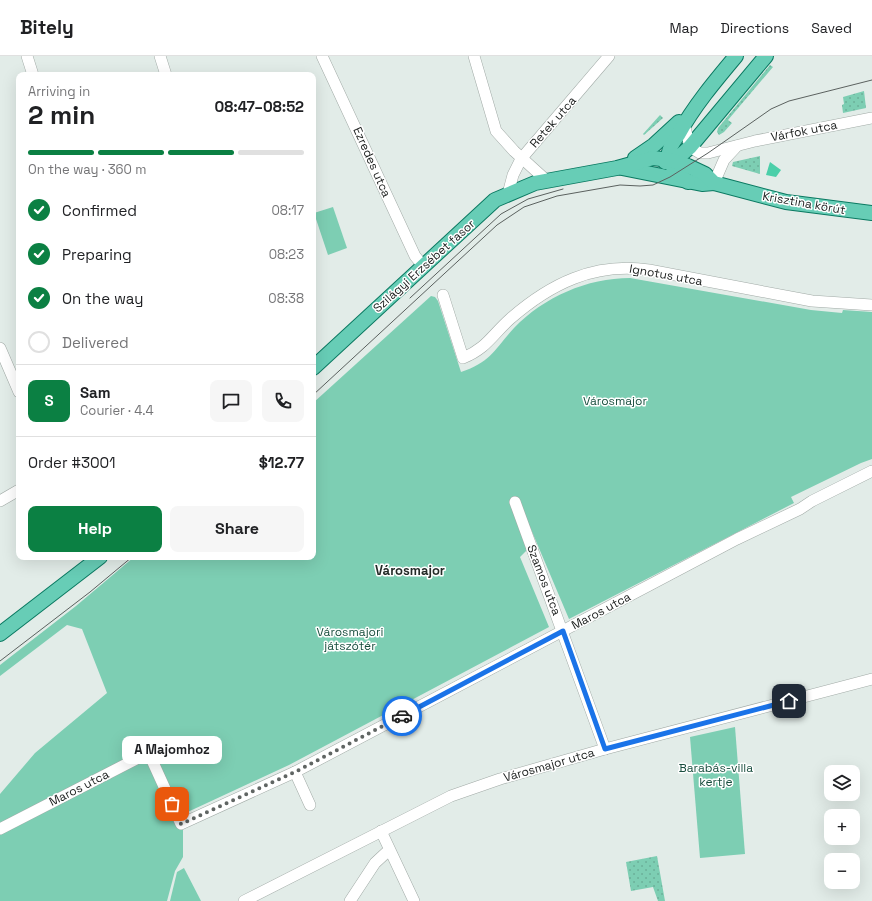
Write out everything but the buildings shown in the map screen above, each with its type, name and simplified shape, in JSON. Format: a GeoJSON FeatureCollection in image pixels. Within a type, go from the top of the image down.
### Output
{"type":"FeatureCollection","features":[{"type":"Feature","properties":{"kind":"main road"},"geometry":{"type":"LineString","coordinates":[[623,168],[672,131],[736,56]]}},
{"type":"Feature","properties":{"kind":"main road"},"geometry":{"type":"LineString","coordinates":[[670,160],[690,148],[766,56]]}},
{"type":"Feature","properties":{"kind":"main road"},"geometry":{"type":"LineString","coordinates":[[688,182],[674,169],[670,160],[669,151],[684,124],[707,91]]}},
{"type":"Feature","properties":{"kind":"main road"},"geometry":{"type":"LineString","coordinates":[[690,148],[689,160],[695,169]]}},
{"type":"Feature","properties":{"kind":"main road","name":"Krisztina körút"},"geometry":{"type":"LineString","coordinates":[[623,168],[653,158],[670,160],[695,169],[705,174],[714,182]]}},
{"type":"Feature","properties":{"kind":"main road","name":"Szilágyi Erzsébet fasor"},"geometry":{"type":"LineString","coordinates":[[316,365],[412,277],[424,268],[495,200],[525,186],[546,180],[623,168]]}},
{"type":"Feature","properties":{"kind":"main road","name":"Krisztina körút"},"geometry":{"type":"LineString","coordinates":[[623,168],[688,182],[702,184],[714,182],[786,202],[872,213]]}},
{"type":"Feature","properties":{"kind":"main road"},"geometry":{"type":"LineString","coordinates":[[0,634],[96,560]]}},
{"type":"Feature","properties":{"kind":"street"},"geometry":{"type":"LineString","coordinates":[[27,56],[32,72]]}},
{"type":"Feature","properties":{"kind":"street"},"geometry":{"type":"LineString","coordinates":[[160,56],[165,72]]}},
{"type":"Feature","properties":{"kind":"street","name":"Ezredes utca"},"geometry":{"type":"LineString","coordinates":[[322,56],[415,256],[424,268]]}},
{"type":"Feature","properties":{"kind":"street"},"geometry":{"type":"LineString","coordinates":[[474,56],[494,127],[503,140],[521,159],[546,180]]}},
{"type":"Feature","properties":{"kind":"street","name":"Retek utca"},"geometry":{"type":"LineString","coordinates":[[508,194],[513,175],[521,159],[609,56]]}},
{"type":"Feature","properties":{"kind":"street","name":"Várfok utca"},"geometry":{"type":"LineString","coordinates":[[690,148],[700,153],[708,153],[872,118]]}},
{"type":"Feature","properties":{"kind":"street"},"geometry":{"type":"LineString","coordinates":[[684,124],[690,148]]}},
{"type":"Feature","properties":{"kind":"street"},"geometry":{"type":"LineString","coordinates":[[714,182],[724,160],[737,146]]}},
{"type":"Feature","properties":{"kind":"street","name":"Ignotus utca"},"geometry":{"type":"LineString","coordinates":[[443,295],[464,358],[484,347],[508,320],[538,296],[577,276],[624,268],[649,270],[812,301],[872,305]]}},
{"type":"Feature","properties":{"kind":"street"},"geometry":{"type":"LineString","coordinates":[[0,348],[16,385]]}},
{"type":"Feature","properties":{"kind":"street","name":"Maros utca"},"geometry":{"type":"LineString","coordinates":[[0,829],[144,755],[151,758],[181,824],[295,772],[737,539],[872,471]]}},
{"type":"Feature","properties":{"kind":"street"},"geometry":{"type":"LineString","coordinates":[[0,501],[16,492]]}},
{"type":"Feature","properties":{"kind":"street","name":"Szamos utca"},"geometry":{"type":"LineString","coordinates":[[515,502],[605,749]]}},
{"type":"Feature","properties":{"kind":"street","name":"Városmajor utca"},"geometry":{"type":"LineString","coordinates":[[244,901],[451,796],[466,790],[605,749],[872,679]]}},
{"type":"Feature","properties":{"kind":"street"},"geometry":{"type":"LineString","coordinates":[[295,772],[310,805]]}},
{"type":"Feature","properties":{"kind":"street"},"geometry":{"type":"LineString","coordinates":[[381,831],[414,901]]}},
{"type":"Feature","properties":{"kind":"street"},"geometry":{"type":"LineString","coordinates":[[350,901],[375,863],[389,850]]}},
{"type":"Feature","properties":{"kind":"green space"},"geometry":{"type":"Polygon","coordinates":[[[770,65],[773,67],[728,120],[732,123],[719,135],[717,132],[718,128],[770,65]]]}},
{"type":"Feature","properties":{"kind":"green space"},"geometry":{"type":"Polygon","coordinates":[[[864,91],[866,108],[843,113],[843,97],[864,91]]]}},
{"type":"Feature","properties":{"kind":"green space"},"geometry":{"type":"Polygon","coordinates":[[[660,115],[663,118],[644,135],[643,134],[660,115]]]}},
{"type":"Feature","properties":{"kind":"green space"},"geometry":{"type":"Polygon","coordinates":[[[760,156],[760,174],[732,166],[733,162],[760,156]]]}},
{"type":"Feature","properties":{"kind":"green space"},"geometry":{"type":"Polygon","coordinates":[[[333,207],[347,248],[328,255],[316,219],[316,212],[333,207]]]}},
{"type":"Feature","properties":{"kind":"green space","name":"Városmajor"},"geometry":{"type":"Polygon","coordinates":[[[630,278],[811,310],[842,313],[843,310],[872,312],[872,459],[791,497],[794,503],[569,619],[530,527],[527,550],[520,557],[549,627],[289,765],[179,816],[183,830],[183,857],[175,871],[167,901],[0,901],[0,794],[35,753],[107,693],[82,629],[67,625],[0,676],[0,665],[76,606],[130,560],[316,560],[316,400],[431,296],[435,297],[438,301],[461,372],[479,364],[486,359],[514,328],[539,307],[567,291],[598,281],[630,278]]]}},
{"type":"Feature","properties":{"kind":"green space","name":"Barabás-villa kertje"},"geometry":{"type":"Polygon","coordinates":[[[735,727],[745,854],[700,858],[690,737],[735,727]]]}},
{"type":"Feature","properties":{"kind":"green space"},"geometry":{"type":"Polygon","coordinates":[[[657,856],[665,901],[658,901],[653,887],[631,891],[626,862],[657,856]]]}},
{"type":"Feature","properties":{"kind":"green space"},"geometry":{"type":"Polygon","coordinates":[[[184,868],[201,901],[170,901],[177,872],[184,868]]]}},
{"type":"Feature","properties":{"kind":"shaded area"},"geometry":{"type":"Polygon","coordinates":[[[770,162],[781,170],[776,177],[766,175],[770,162]]]}},
{"type":"Feature","properties":{"kind":"tram line"},"geometry":{"type":"LineString","coordinates":[[316,392],[497,225],[524,207],[557,196],[620,185],[653,185],[670,177],[708,153],[771,109],[789,101],[872,80]]}},
{"type":"Feature","properties":{"kind":"tram line"},"geometry":{"type":"LineString","coordinates":[[410,298],[501,214],[528,199],[563,189]]}},
{"type":"Feature","properties":{"kind":"tram line"},"geometry":{"type":"LineString","coordinates":[[0,661],[90,592],[128,560]]}},
{"type":"Feature","properties":{"kind":"way so far"},"geometry":{"type":"LineString","coordinates":[[172,804],[181,824],[295,772],[402,716]]}},
{"type":"Feature","properties":{"kind":"place","name":"A Majomhoz"},"geometry":{"type":"Point","coordinates":[172,804]}},
{"type":"Feature","properties":{"kind":"district","name":"Városmajor"},"geometry":{"type":"Point","coordinates":[410,570]}},
{"type":"Feature","properties":{"kind":"route"},"geometry":{"type":"LineString","coordinates":[[402,716],[563,631],[605,749],[789,701]]}},
{"type":"Feature","properties":{"kind":"park label","name":"Városmajori játszótér"},"geometry":{"type":"Point","coordinates":[350,639]}}]}
